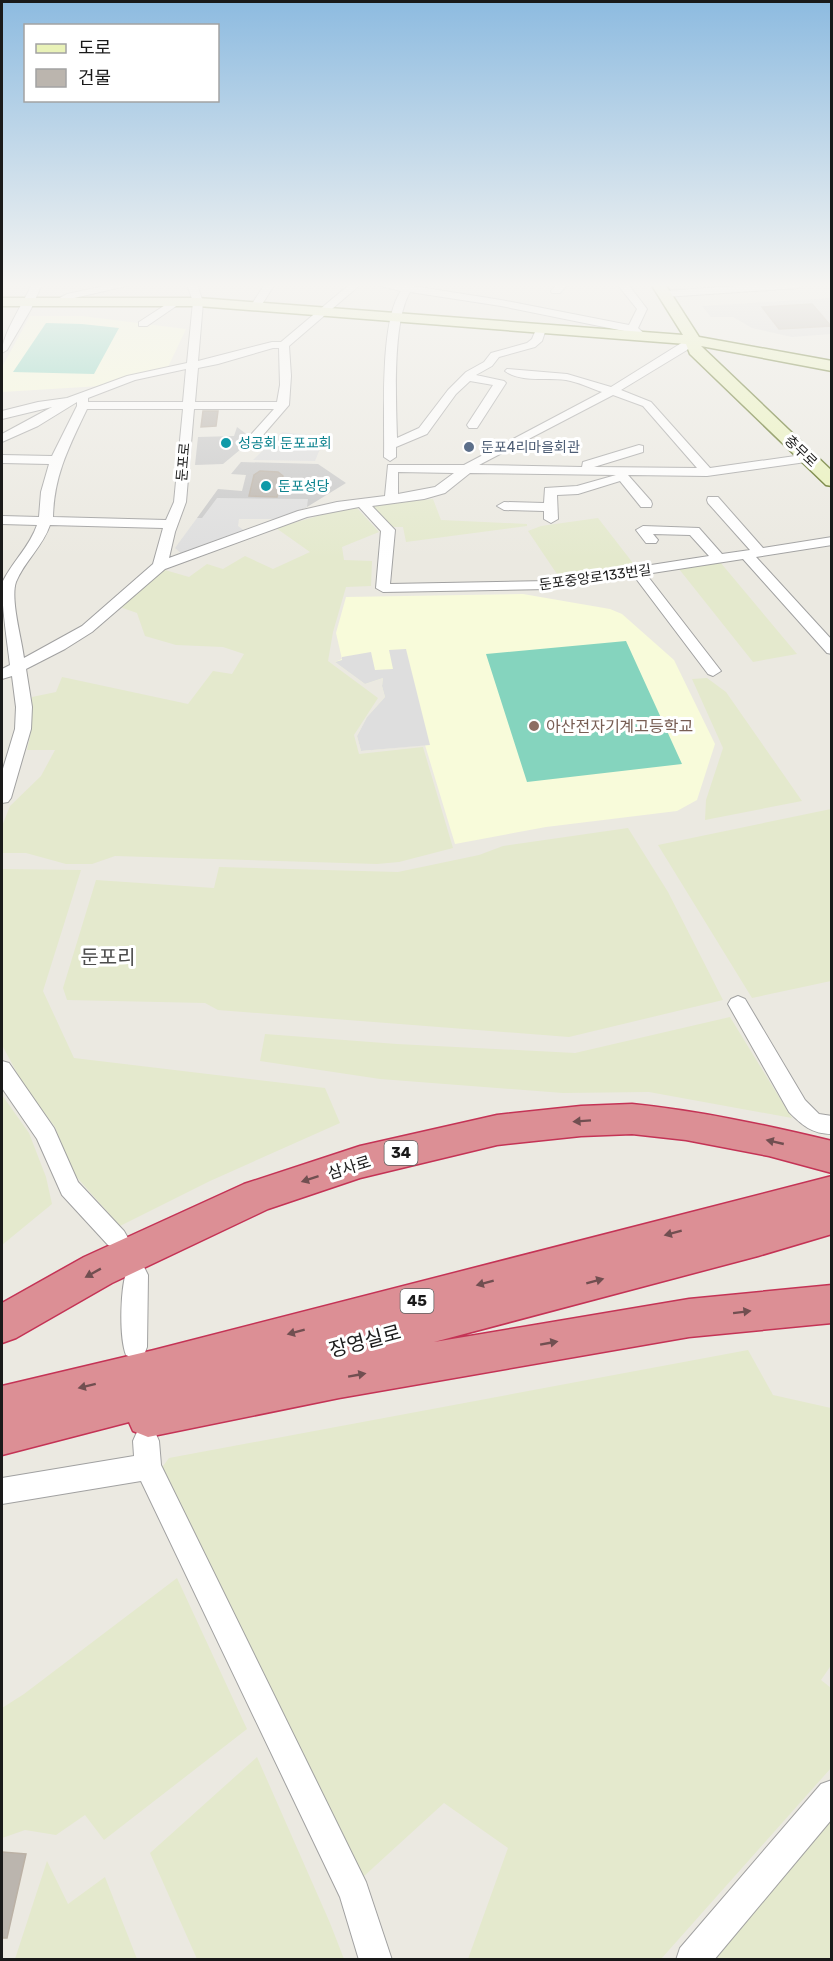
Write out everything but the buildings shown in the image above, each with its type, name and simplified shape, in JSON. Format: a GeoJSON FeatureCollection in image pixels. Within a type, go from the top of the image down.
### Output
{"type":"FeatureCollection","features":[{"type":"Feature","properties":{"kind":"highway","name":"삼사로"},"geometry":{"type":"LineString","coordinates":[[2,1324],[98,1270],[257,1196],[360,1162],[497,1130],[581,1121],[632,1119],[686,1125],[769,1141],[830,1186]]}},
{"type":"Feature","properties":{"kind":"highway","name":"장영실로"},"geometry":{"type":"LineString","coordinates":[[4,1424],[154,1370],[718,1221],[830,1186]]}},
{"type":"Feature","properties":{"kind":"highway","name":"장영실로"},"geometry":{"type":"LineString","coordinates":[[4,1424],[758,1239],[830,1186]]}},
{"type":"Feature","properties":{"kind":"highway"},"geometry":{"type":"LineString","coordinates":[[758,1239],[831,1228]]}},
{"type":"Feature","properties":{"kind":"highway"},"geometry":{"type":"LineString","coordinates":[[4,1424],[165,1414],[339,1378],[689,1318],[831,1304]]}},
{"type":"Feature","properties":{"kind":"street"},"geometry":{"type":"LineString","coordinates":[[2,798],[8,760],[23,729],[24,707],[8,597],[9,583],[40,536],[46,521],[47,492],[56,460],[83,401],[140,376]]}},
{"type":"Feature","properties":{"kind":"street","name":"둔포로"},"geometry":{"type":"LineString","coordinates":[[160,566],[171,524],[180,502],[191,376]]}},
{"type":"Feature","properties":{"kind":"street"},"geometry":{"type":"LineString","coordinates":[[253,439],[269,424],[283,405],[285,376]]}},
{"type":"Feature","properties":{"kind":"street"},"geometry":{"type":"LineString","coordinates":[[391,498],[393,376]]}},
{"type":"Feature","properties":{"kind":"street"},"geometry":{"type":"LineString","coordinates":[[533,376],[567,377],[647,404],[707,472]]}},
{"type":"Feature","properties":{"kind":"street"},"geometry":{"type":"LineString","coordinates":[[2,675],[60,646],[87,628],[160,566],[303,514],[361,502],[424,495],[440,490],[452,483],[465,468],[612,392],[639,376]]}},
{"type":"Feature","properties":{"kind":"street","name":"충무로"},"geometry":{"type":"LineString","coordinates":[[721,376],[831,480]]}},
{"type":"Feature","properties":{"kind":"street"},"geometry":{"type":"LineString","coordinates":[[391,445],[428,427],[452,392],[468,377],[500,383],[473,425]]}},
{"type":"Feature","properties":{"kind":"street"},"geometry":{"type":"LineString","coordinates":[[2,415],[38,405],[69,401],[283,405]]}},
{"type":"Feature","properties":{"kind":"street"},"geometry":{"type":"LineString","coordinates":[[2,438],[34,423],[69,401]]}},
{"type":"Feature","properties":{"kind":"street"},"geometry":{"type":"LineString","coordinates":[[565,471],[639,449]]}},
{"type":"Feature","properties":{"kind":"street"},"geometry":{"type":"LineString","coordinates":[[392,468],[465,468],[626,474],[707,472],[809,458]]}},
{"type":"Feature","properties":{"kind":"street"},"geometry":{"type":"LineString","coordinates":[[2,459],[56,460]]}},
{"type":"Feature","properties":{"kind":"street"},"geometry":{"type":"LineString","coordinates":[[626,474],[646,504]]}},
{"type":"Feature","properties":{"kind":"street"},"geometry":{"type":"LineString","coordinates":[[503,490],[505,513],[551,513],[550,491],[578,490],[626,474]]}},
{"type":"Feature","properties":{"kind":"street"},"geometry":{"type":"LineString","coordinates":[[713,500],[831,650]]}},
{"type":"Feature","properties":{"kind":"street","name":"둔포중앙로133번길"},"geometry":{"type":"LineString","coordinates":[[361,502],[388,530],[383,588],[548,585],[831,541]]}},
{"type":"Feature","properties":{"kind":"street"},"geometry":{"type":"LineString","coordinates":[[2,520],[171,524]]}},
{"type":"Feature","properties":{"kind":"street"},"geometry":{"type":"LineString","coordinates":[[651,540],[643,530],[694,531],[718,558]]}},
{"type":"Feature","properties":{"kind":"street"},"geometry":{"type":"LineString","coordinates":[[637,571],[713,671]]}},
{"type":"Feature","properties":{"kind":"street"},"geometry":{"type":"LineString","coordinates":[[738,1004],[797,1106],[810,1120],[820,1125],[831,1125]]}},
{"type":"Feature","properties":{"kind":"street"},"geometry":{"type":"LineString","coordinates":[[2,1069],[46,1134],[70,1188],[116,1238]]}},
{"type":"Feature","properties":{"kind":"street"},"geometry":{"type":"LineString","coordinates":[[135,1347],[136,1275]]}},
{"type":"Feature","properties":{"kind":"street"},"geometry":{"type":"LineString","coordinates":[[2,1491],[147,1454],[356,1893],[376,1959]]}},
{"type":"Feature","properties":{"kind":"street"},"geometry":{"type":"LineString","coordinates":[[692,1959],[831,1795]]}},
{"type":"Feature","properties":{"kind":"shaded area"},"geometry":{"type":"Polygon","coordinates":[[[2,376],[138,376],[101,386],[2,392],[2,376]]]}},
{"type":"Feature","properties":{"kind":"shaded area"},"geometry":{"type":"Polygon","coordinates":[[[237,427],[253,439],[223,464],[195,465],[198,437],[234,436],[237,427]]]}},
{"type":"Feature","properties":{"kind":"shaded area"},"geometry":{"type":"Polygon","coordinates":[[[282,432],[325,437],[315,461],[253,460],[282,432]]]}},
{"type":"Feature","properties":{"kind":"shaded area"},"geometry":{"type":"Polygon","coordinates":[[[241,462],[318,464],[346,483],[307,507],[276,519],[197,518],[218,489],[242,491],[246,475],[231,474],[241,462]]]}},
{"type":"Feature","properties":{"kind":"shaded area"},"geometry":{"type":"Polygon","coordinates":[[[217,498],[308,499],[307,507],[276,519],[239,519],[238,526],[245,531],[183,555],[175,548],[197,518],[202,518],[217,498]]]}},
{"type":"Feature","properties":{"kind":"shaded area"},"geometry":{"type":"Polygon","coordinates":[[[433,499],[441,520],[527,524],[527,526],[406,542],[403,527],[392,527],[369,505],[433,499]]]}},
{"type":"Feature","properties":{"kind":"shaded area"},"geometry":{"type":"Polygon","coordinates":[[[349,507],[357,508],[379,532],[342,547],[344,560],[372,561],[371,586],[346,587],[333,632],[328,661],[378,698],[354,735],[359,754],[423,747],[453,848],[399,862],[377,864],[115,856],[92,864],[66,864],[26,853],[2,853],[2,826],[10,806],[41,776],[55,750],[27,750],[32,727],[32,697],[56,692],[62,677],[188,704],[213,671],[232,674],[244,654],[223,647],[176,645],[145,636],[137,613],[120,607],[165,570],[189,577],[207,564],[223,569],[245,556],[273,569],[310,552],[276,528],[349,507]]]}},
{"type":"Feature","properties":{"kind":"shaded area"},"geometry":{"type":"Polygon","coordinates":[[[598,518],[636,567],[561,580],[528,531],[541,526],[598,518]]]}},
{"type":"Feature","properties":{"kind":"shaded area"},"geometry":{"type":"Polygon","coordinates":[[[720,562],[797,654],[753,662],[679,569],[720,562]]]}},
{"type":"Feature","properties":{"kind":"shaded area","name":"아산전자기계고등학교"},"geometry":{"type":"Polygon","coordinates":[[[523,594],[610,609],[622,614],[674,660],[715,744],[697,800],[677,811],[546,827],[455,844],[425,745],[361,751],[357,736],[367,717],[385,697],[382,686],[383,678],[365,684],[335,662],[342,659],[336,633],[346,597],[523,594]]]}},
{"type":"Feature","properties":{"kind":"shaded area"},"geometry":{"type":"Polygon","coordinates":[[[406,649],[430,745],[361,751],[357,736],[367,717],[385,697],[382,686],[383,678],[365,684],[335,662],[342,660],[342,657],[371,652],[375,670],[393,669],[389,650],[406,649]]]}},
{"type":"Feature","properties":{"kind":"shaded area"},"geometry":{"type":"Polygon","coordinates":[[[707,678],[726,692],[802,801],[705,820],[706,800],[723,748],[692,679],[707,678]]]}},
{"type":"Feature","properties":{"kind":"shaded area"},"geometry":{"type":"Polygon","coordinates":[[[831,809],[831,981],[752,998],[658,845],[831,809]]]}},
{"type":"Feature","properties":{"kind":"shaded area"},"geometry":{"type":"Polygon","coordinates":[[[628,828],[668,892],[723,1000],[569,1037],[218,1010],[205,1003],[67,1000],[63,988],[96,880],[214,888],[219,867],[398,872],[479,855],[503,846],[628,828]]]}},
{"type":"Feature","properties":{"kind":"shaded area"},"geometry":{"type":"Polygon","coordinates":[[[2,869],[81,870],[43,991],[74,1058],[325,1088],[340,1123],[210,1181],[120,1226],[73,1173],[55,1127],[24,1086],[2,1045],[2,869]]]}},
{"type":"Feature","properties":{"kind":"shaded area"},"geometry":{"type":"Polygon","coordinates":[[[730,1017],[792,1118],[649,1092],[563,1093],[380,1079],[260,1061],[265,1034],[397,1044],[575,1053],[730,1017]]]}},
{"type":"Feature","properties":{"kind":"shaded area"},"geometry":{"type":"Polygon","coordinates":[[[2,1095],[29,1133],[46,1177],[52,1204],[2,1245],[2,1095]]]}},
{"type":"Feature","properties":{"kind":"shaded area"},"geometry":{"type":"Polygon","coordinates":[[[748,1350],[773,1395],[831,1408],[832,1664],[821,1680],[831,1688],[831,1768],[661,1959],[468,1959],[508,1848],[444,1803],[363,1877],[160,1470],[169,1458],[748,1350]]]}},
{"type":"Feature","properties":{"kind":"shaded area"},"geometry":{"type":"Polygon","coordinates":[[[177,1578],[247,1729],[104,1840],[85,1815],[56,1835],[25,1830],[2,1838],[2,1708],[24,1694],[177,1578]]]}},
{"type":"Feature","properties":{"kind":"shaded area"},"geometry":{"type":"Polygon","coordinates":[[[257,1757],[344,1959],[197,1959],[150,1853],[257,1757]]]}},
{"type":"Feature","properties":{"kind":"shaded area"},"geometry":{"type":"Polygon","coordinates":[[[831,1814],[831,1959],[713,1959],[831,1814]]]}},
{"type":"Feature","properties":{"kind":"shaded area"},"geometry":{"type":"Polygon","coordinates":[[[47,1861],[68,1904],[105,1877],[137,1959],[15,1959],[47,1861]]]}},
{"type":"Feature","properties":{"kind":"green space"},"geometry":{"type":"Polygon","coordinates":[[[626,641],[682,764],[527,782],[486,654],[626,641]]]}},
{"type":"Feature","properties":{"kind":"place","name":"성공회 둔포교회"},"geometry":{"type":"Point","coordinates":[226,443]}},
{"type":"Feature","properties":{"kind":"place","name":"둔포4리마을회관"},"geometry":{"type":"Point","coordinates":[469,447]}},
{"type":"Feature","properties":{"kind":"place","name":"둔포성당"},"geometry":{"type":"Point","coordinates":[266,486]}},
{"type":"Feature","properties":{"kind":"place","name":"아산전자기계고등학교"},"geometry":{"type":"Point","coordinates":[534,726]}},
{"type":"Feature","properties":{"kind":"district","name":"둔포리"},"geometry":{"type":"Point","coordinates":[108,957]}}]}
